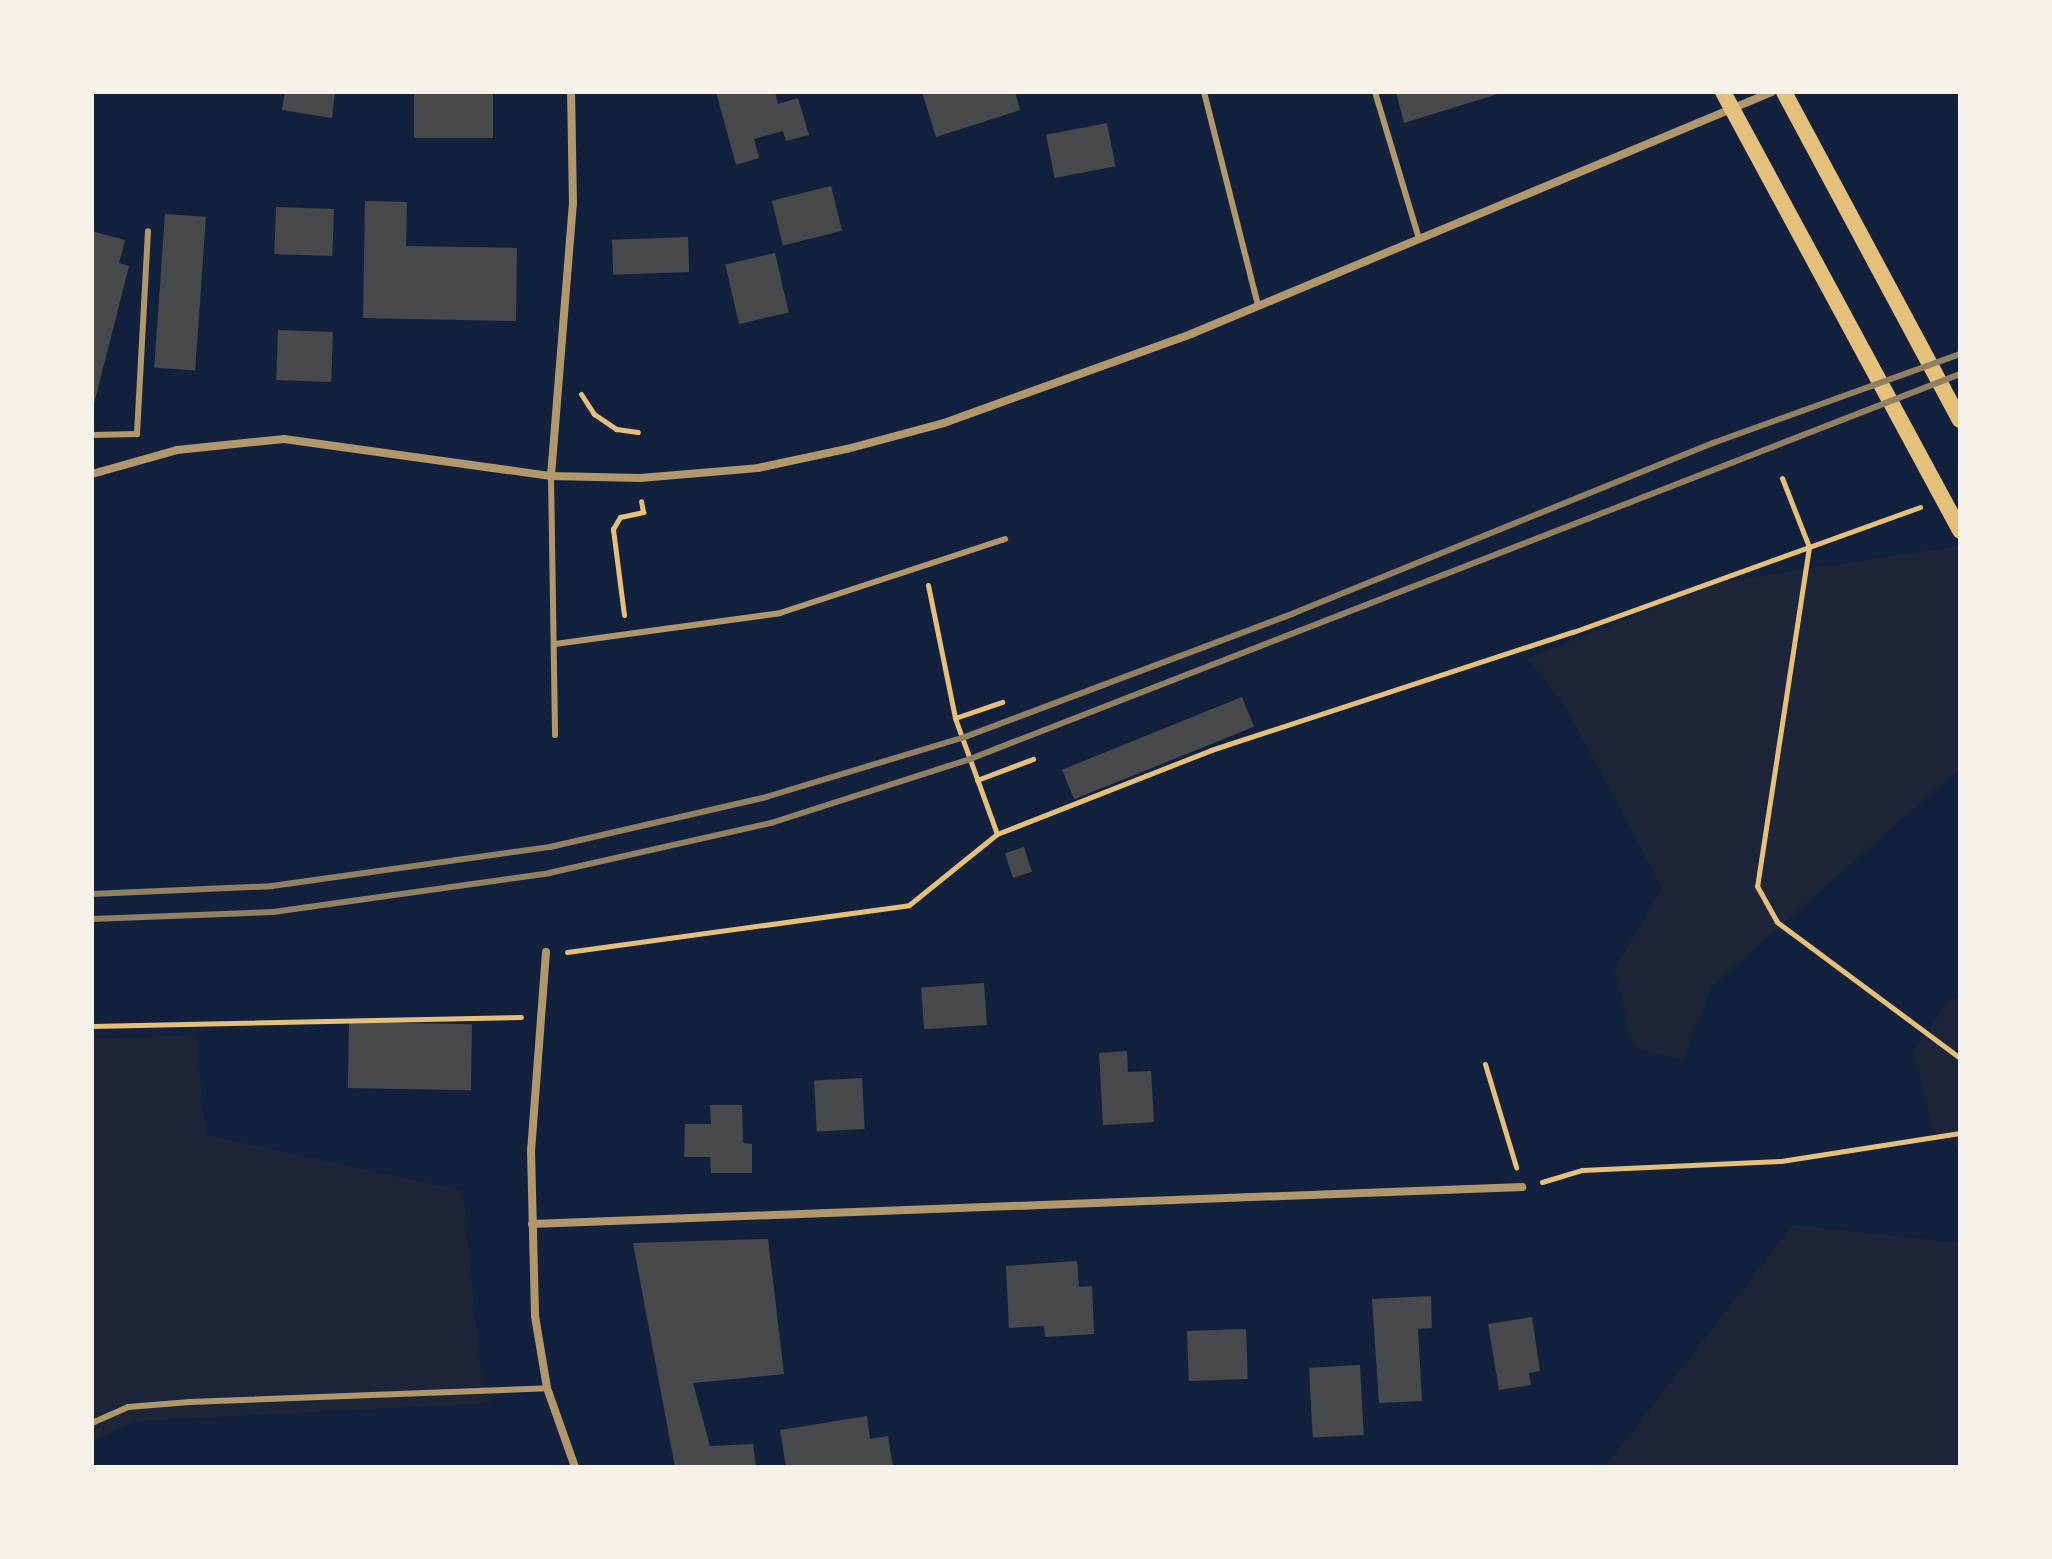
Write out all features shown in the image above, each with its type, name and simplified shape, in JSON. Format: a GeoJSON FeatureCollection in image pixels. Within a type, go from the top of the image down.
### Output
{"type":"FeatureCollection","features":[{"type":"Feature","properties":{"kind":"main road"},"geometry":{"type":"LineString","coordinates":[[1723,92],[1960,531]]}},
{"type":"Feature","properties":{"kind":"main road"},"geometry":{"type":"LineString","coordinates":[[1784,92],[1960,420]]}},
{"type":"Feature","properties":{"kind":"street"},"geometry":{"type":"LineString","coordinates":[[551,476],[573,204],[571,92]]}},
{"type":"Feature","properties":{"kind":"street"},"geometry":{"type":"LineString","coordinates":[[92,474],[177,450],[284,439],[551,476],[683,477],[758,468],[847,449],[944,423],[1258,306],[1772,92]]}},
{"type":"Feature","properties":{"kind":"street"},"geometry":{"type":"LineString","coordinates":[[546,952],[531,1150],[535,1316],[547,1388],[575,1467]]}},
{"type":"Feature","properties":{"kind":"street"},"geometry":{"type":"LineString","coordinates":[[532,1224],[1522,1187]]}},
{"type":"Feature","properties":{"kind":"lane"},"geometry":{"type":"LineString","coordinates":[[1204,92],[1258,306]]}},
{"type":"Feature","properties":{"kind":"lane"},"geometry":{"type":"LineString","coordinates":[[1375,92],[1419,239]]}},
{"type":"Feature","properties":{"kind":"lane"},"geometry":{"type":"LineString","coordinates":[[92,435],[137,434],[148,231]]}},
{"type":"Feature","properties":{"kind":"lane"},"geometry":{"type":"LineString","coordinates":[[551,476],[555,735]]}},
{"type":"Feature","properties":{"kind":"lane"},"geometry":{"type":"LineString","coordinates":[[555,644],[780,613],[925,569],[1005,539]]}},
{"type":"Feature","properties":{"kind":"lane"},"geometry":{"type":"LineString","coordinates":[[92,1423],[128,1407],[190,1402],[547,1388]]}},
{"type":"Feature","properties":{"kind":"path"},"geometry":{"type":"LineString","coordinates":[[580,394],[594,414],[616,429],[638,432]]}},
{"type":"Feature","properties":{"kind":"path"},"geometry":{"type":"LineString","coordinates":[[1782,478],[1809,547],[1757,886],[1777,922],[1960,1058]]}},
{"type":"Feature","properties":{"kind":"path"},"geometry":{"type":"LineString","coordinates":[[626,635],[613,529],[620,517],[643,512],[641,501]]}},
{"type":"Feature","properties":{"kind":"path"},"geometry":{"type":"LineString","coordinates":[[546,952],[629,947],[909,905],[997,834],[1211,750],[1573,632],[1932,503]]}},
{"type":"Feature","properties":{"kind":"path"},"geometry":{"type":"LineString","coordinates":[[925,569],[955,718],[997,834]]}},
{"type":"Feature","properties":{"kind":"path"},"geometry":{"type":"LineString","coordinates":[[955,718],[1002,702]]}},
{"type":"Feature","properties":{"kind":"path"},"geometry":{"type":"LineString","coordinates":[[977,780],[1033,759]]}},
{"type":"Feature","properties":{"kind":"path"},"geometry":{"type":"LineString","coordinates":[[92,1026],[371,1016],[542,1017]]}},
{"type":"Feature","properties":{"kind":"path"},"geometry":{"type":"LineString","coordinates":[[1485,1064],[1522,1187],[1582,1170],[1781,1161],[1960,1133]]}},
{"type":"Feature","properties":{"kind":"shaded area"},"geometry":{"type":"Polygon","coordinates":[[[1960,546],[1960,768],[1711,987],[1684,1060],[1633,1047],[1614,970],[1662,888],[1564,704],[1527,658],[1720,582],[1960,546]]]}},
{"type":"Feature","properties":{"kind":"shaded area"},"geometry":{"type":"Polygon","coordinates":[[[1960,997],[1960,1149],[1933,1130],[1914,1051],[1949,1000],[1960,997]]]}},
{"type":"Feature","properties":{"kind":"shaded area"},"geometry":{"type":"Polygon","coordinates":[[[196,1035],[206,1135],[463,1191],[481,1373],[490,1403],[138,1421],[92,1441],[92,1039],[196,1035]]]}},
{"type":"Feature","properties":{"kind":"shaded area"},"geometry":{"type":"Polygon","coordinates":[[[1793,1225],[1960,1243],[1960,1467],[1605,1467],[1793,1225]]]}},
{"type":"Feature","properties":{"kind":"building"},"geometry":{"type":"Polygon","coordinates":[[[285,92],[335,92],[332,118],[282,110],[285,92]]]}},
{"type":"Feature","properties":{"kind":"building"},"geometry":{"type":"Polygon","coordinates":[[[414,92],[493,92],[493,138],[414,138],[414,92]]]}},
{"type":"Feature","properties":{"kind":"building"},"geometry":{"type":"Polygon","coordinates":[[[716,92],[775,92],[778,104],[798,98],[809,135],[786,141],[783,131],[754,139],[759,158],[736,165],[716,92]]]}},
{"type":"Feature","properties":{"kind":"building"},"geometry":{"type":"Polygon","coordinates":[[[922,92],[1015,92],[1020,110],[936,137],[922,92]]]}},
{"type":"Feature","properties":{"kind":"building"},"geometry":{"type":"Polygon","coordinates":[[[1396,92],[1501,92],[1501,93],[1404,123],[1396,92]]]}},
{"type":"Feature","properties":{"kind":"building"},"geometry":{"type":"Polygon","coordinates":[[[1107,123],[1115,166],[1055,178],[1046,135],[1107,123]]]}},
{"type":"Feature","properties":{"kind":"building"},"geometry":{"type":"Polygon","coordinates":[[[831,186],[842,231],[783,245],[772,201],[831,186]]]}},
{"type":"Feature","properties":{"kind":"building"},"geometry":{"type":"Polygon","coordinates":[[[365,201],[407,202],[406,246],[517,248],[516,321],[363,318],[365,201]]]}},
{"type":"Feature","properties":{"kind":"building"},"geometry":{"type":"Polygon","coordinates":[[[276,207],[334,209],[332,256],[274,254],[276,207]]]}},
{"type":"Feature","properties":{"kind":"building"},"geometry":{"type":"Polygon","coordinates":[[[165,214],[206,217],[195,370],[154,368],[165,214]]]}},
{"type":"Feature","properties":{"kind":"building"},"geometry":{"type":"Polygon","coordinates":[[[92,231],[125,240],[119,263],[129,266],[93,408],[92,231]]]}},
{"type":"Feature","properties":{"kind":"building"},"geometry":{"type":"Polygon","coordinates":[[[688,237],[689,272],[613,275],[612,240],[688,237]]]}},
{"type":"Feature","properties":{"kind":"building"},"geometry":{"type":"Polygon","coordinates":[[[775,253],[789,312],[739,324],[725,264],[775,253]]]}},
{"type":"Feature","properties":{"kind":"building"},"geometry":{"type":"Polygon","coordinates":[[[278,330],[333,332],[331,382],[276,380],[278,330]]]}},
{"type":"Feature","properties":{"kind":"building"},"geometry":{"type":"Polygon","coordinates":[[[1242,697],[1254,727],[1074,799],[1062,770],[1242,697]]]}},
{"type":"Feature","properties":{"kind":"building"},"geometry":{"type":"Polygon","coordinates":[[[1024,847],[1032,872],[1013,878],[1005,853],[1024,847]]]}},
{"type":"Feature","properties":{"kind":"building"},"geometry":{"type":"Polygon","coordinates":[[[984,983],[987,1025],[924,1029],[921,987],[984,983]]]}},
{"type":"Feature","properties":{"kind":"building"},"geometry":{"type":"Polygon","coordinates":[[[349,1022],[472,1024],[471,1090],[348,1088],[349,1022]]]}},
{"type":"Feature","properties":{"kind":"building"},"geometry":{"type":"Polygon","coordinates":[[[1127,1051],[1128,1072],[1151,1071],[1154,1122],[1103,1125],[1099,1053],[1127,1051]]]}},
{"type":"Feature","properties":{"kind":"building"},"geometry":{"type":"Polygon","coordinates":[[[862,1078],[865,1129],[817,1131],[814,1081],[862,1078]]]}},
{"type":"Feature","properties":{"kind":"building"},"geometry":{"type":"Polygon","coordinates":[[[710,1105],[742,1105],[743,1143],[752,1144],[752,1173],[711,1173],[710,1157],[684,1157],[685,1124],[711,1124],[710,1105]]]}},
{"type":"Feature","properties":{"kind":"building"},"geometry":{"type":"Polygon","coordinates":[[[768,1239],[784,1374],[693,1383],[710,1446],[753,1444],[756,1467],[675,1467],[633,1243],[768,1239]]]}},
{"type":"Feature","properties":{"kind":"building"},"geometry":{"type":"Polygon","coordinates":[[[1077,1261],[1079,1287],[1092,1286],[1094,1334],[1045,1337],[1044,1326],[1009,1328],[1006,1266],[1077,1261]]]}},
{"type":"Feature","properties":{"kind":"building"},"geometry":{"type":"Polygon","coordinates":[[[1431,1296],[1432,1328],[1418,1329],[1422,1401],[1379,1403],[1372,1299],[1431,1296]]]}},
{"type":"Feature","properties":{"kind":"building"},"geometry":{"type":"Polygon","coordinates":[[[1532,1317],[1540,1371],[1529,1373],[1531,1385],[1499,1390],[1488,1324],[1532,1317]]]}},
{"type":"Feature","properties":{"kind":"building"},"geometry":{"type":"Polygon","coordinates":[[[1246,1329],[1248,1379],[1189,1381],[1187,1331],[1246,1329]]]}},
{"type":"Feature","properties":{"kind":"building"},"geometry":{"type":"Polygon","coordinates":[[[1360,1365],[1364,1435],[1313,1438],[1309,1368],[1360,1365]]]}},
{"type":"Feature","properties":{"kind":"building"},"geometry":{"type":"Polygon","coordinates":[[[867,1416],[870,1439],[888,1436],[893,1467],[786,1467],[780,1430],[867,1416]]]}},
{"type":"Feature","properties":{"kind":"railway"},"geometry":{"type":"LineString","coordinates":[[92,894],[272,886],[550,847],[766,797],[962,738],[1294,613],[1713,443],[1960,354]]}},
{"type":"Feature","properties":{"kind":"railway"},"geometry":{"type":"LineString","coordinates":[[92,919],[273,912],[549,873],[771,823],[970,759],[1960,374]]}}]}
